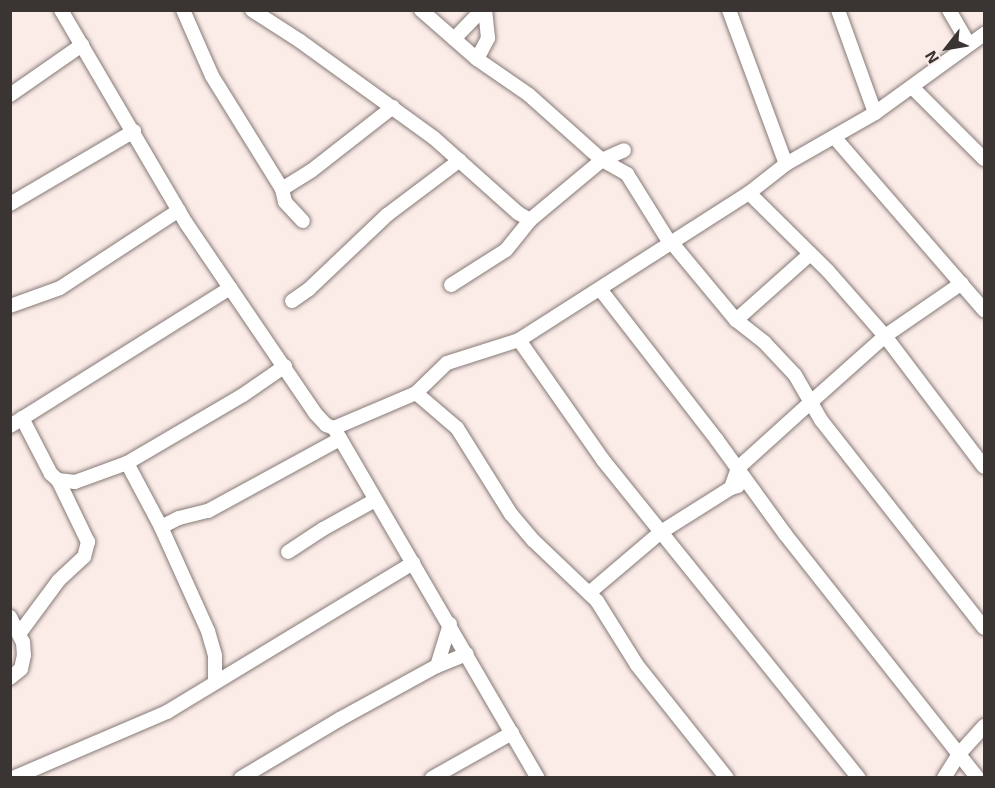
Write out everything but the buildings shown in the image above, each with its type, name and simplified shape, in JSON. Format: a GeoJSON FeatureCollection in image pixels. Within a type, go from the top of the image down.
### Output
{"type":"FeatureCollection","features":[{"type":"Feature","properties":{"kind":"street"},"geometry":{"type":"LineString","coordinates":[[62,10],[179,210],[315,413],[326,426],[337,434],[538,777]]}},
{"type":"Feature","properties":{"kind":"street"},"geometry":{"type":"LineString","coordinates":[[183,10],[212,76],[282,189],[285,202],[303,221]]}},
{"type":"Feature","properties":{"kind":"street"},"geometry":{"type":"LineString","coordinates":[[252,10],[393,107],[460,160],[518,213],[530,220]]}},
{"type":"Feature","properties":{"kind":"street"},"geometry":{"type":"LineString","coordinates":[[421,10],[477,59],[529,95],[602,160],[627,174],[671,243],[736,320],[764,342],[795,375],[850,457],[975,613],[984,628]]}},
{"type":"Feature","properties":{"kind":"street"},"geometry":{"type":"LineString","coordinates":[[454,39],[484,10]]}},
{"type":"Feature","properties":{"kind":"street"},"geometry":{"type":"LineString","coordinates":[[477,59],[488,38],[484,10]]}},
{"type":"Feature","properties":{"kind":"street"},"geometry":{"type":"LineString","coordinates":[[729,10],[786,164]]}},
{"type":"Feature","properties":{"kind":"street"},"geometry":{"type":"LineString","coordinates":[[838,10],[875,113]]}},
{"type":"Feature","properties":{"kind":"street"},"geometry":{"type":"LineString","coordinates":[[949,10],[969,44]]}},
{"type":"Feature","properties":{"kind":"street"},"geometry":{"type":"LineString","coordinates":[[161,527],[179,518],[208,511],[337,434],[416,393],[447,363],[519,340],[749,193],[786,164],[835,138],[875,113],[984,34]]}},
{"type":"Feature","properties":{"kind":"street"},"geometry":{"type":"LineString","coordinates":[[10,95],[82,45]]}},
{"type":"Feature","properties":{"kind":"street"},"geometry":{"type":"LineString","coordinates":[[912,87],[984,159]]}},
{"type":"Feature","properties":{"kind":"street"},"geometry":{"type":"LineString","coordinates":[[282,189],[311,171],[393,107]]}},
{"type":"Feature","properties":{"kind":"street"},"geometry":{"type":"LineString","coordinates":[[10,204],[134,131]]}},
{"type":"Feature","properties":{"kind":"street"},"geometry":{"type":"LineString","coordinates":[[835,138],[984,310]]}},
{"type":"Feature","properties":{"kind":"street"},"geometry":{"type":"LineString","coordinates":[[451,285],[506,250],[530,220],[602,160],[624,150]]}},
{"type":"Feature","properties":{"kind":"street"},"geometry":{"type":"LineString","coordinates":[[292,301],[309,289],[387,215],[460,160]]}},
{"type":"Feature","properties":{"kind":"street"},"geometry":{"type":"LineString","coordinates":[[749,193],[810,254],[885,336],[984,467]]}},
{"type":"Feature","properties":{"kind":"street"},"geometry":{"type":"LineString","coordinates":[[10,306],[60,288],[179,210]]}},
{"type":"Feature","properties":{"kind":"street"},"geometry":{"type":"LineString","coordinates":[[736,320],[810,254]]}},
{"type":"Feature","properties":{"kind":"street"},"geometry":{"type":"LineString","coordinates":[[731,488],[738,468],[885,336],[962,282]]}},
{"type":"Feature","properties":{"kind":"street"},"geometry":{"type":"LineString","coordinates":[[10,426],[230,288]]}},
{"type":"Feature","properties":{"kind":"street"},"geometry":{"type":"LineString","coordinates":[[600,289],[738,468],[785,534],[978,777]]}},
{"type":"Feature","properties":{"kind":"street"},"geometry":{"type":"LineString","coordinates":[[519,340],[603,460],[859,777]]}},
{"type":"Feature","properties":{"kind":"street"},"geometry":{"type":"LineString","coordinates":[[58,480],[75,482],[128,463],[243,395],[285,366]]}},
{"type":"Feature","properties":{"kind":"street"},"geometry":{"type":"LineString","coordinates":[[416,393],[457,428],[511,514],[608,615],[637,665],[727,777]]}},
{"type":"Feature","properties":{"kind":"street"},"geometry":{"type":"LineString","coordinates":[[19,634],[59,580],[84,557],[88,542],[58,480],[51,474],[22,418]]}},
{"type":"Feature","properties":{"kind":"street"},"geometry":{"type":"LineString","coordinates":[[128,463],[161,527],[213,644],[215,682]]}},
{"type":"Feature","properties":{"kind":"street"},"geometry":{"type":"LineString","coordinates":[[589,593],[661,532],[731,488],[749,484]]}},
{"type":"Feature","properties":{"kind":"street"},"geometry":{"type":"LineString","coordinates":[[288,552],[322,529],[375,500]]}},
{"type":"Feature","properties":{"kind":"street"},"geometry":{"type":"LineString","coordinates":[[13,777],[167,712],[413,563]]}},
{"type":"Feature","properties":{"kind":"street"},"geometry":{"type":"LineString","coordinates":[[10,617],[19,634],[24,655],[21,669],[10,678]]}},
{"type":"Feature","properties":{"kind":"street"},"geometry":{"type":"LineString","coordinates":[[437,666],[450,624]]}},
{"type":"Feature","properties":{"kind":"street"},"geometry":{"type":"LineString","coordinates":[[241,777],[437,666],[467,654]]}},
{"type":"Feature","properties":{"kind":"street"},"geometry":{"type":"LineString","coordinates":[[944,777],[959,754],[984,726]]}},
{"type":"Feature","properties":{"kind":"street"},"geometry":{"type":"LineString","coordinates":[[432,777],[512,733]]}}]}
